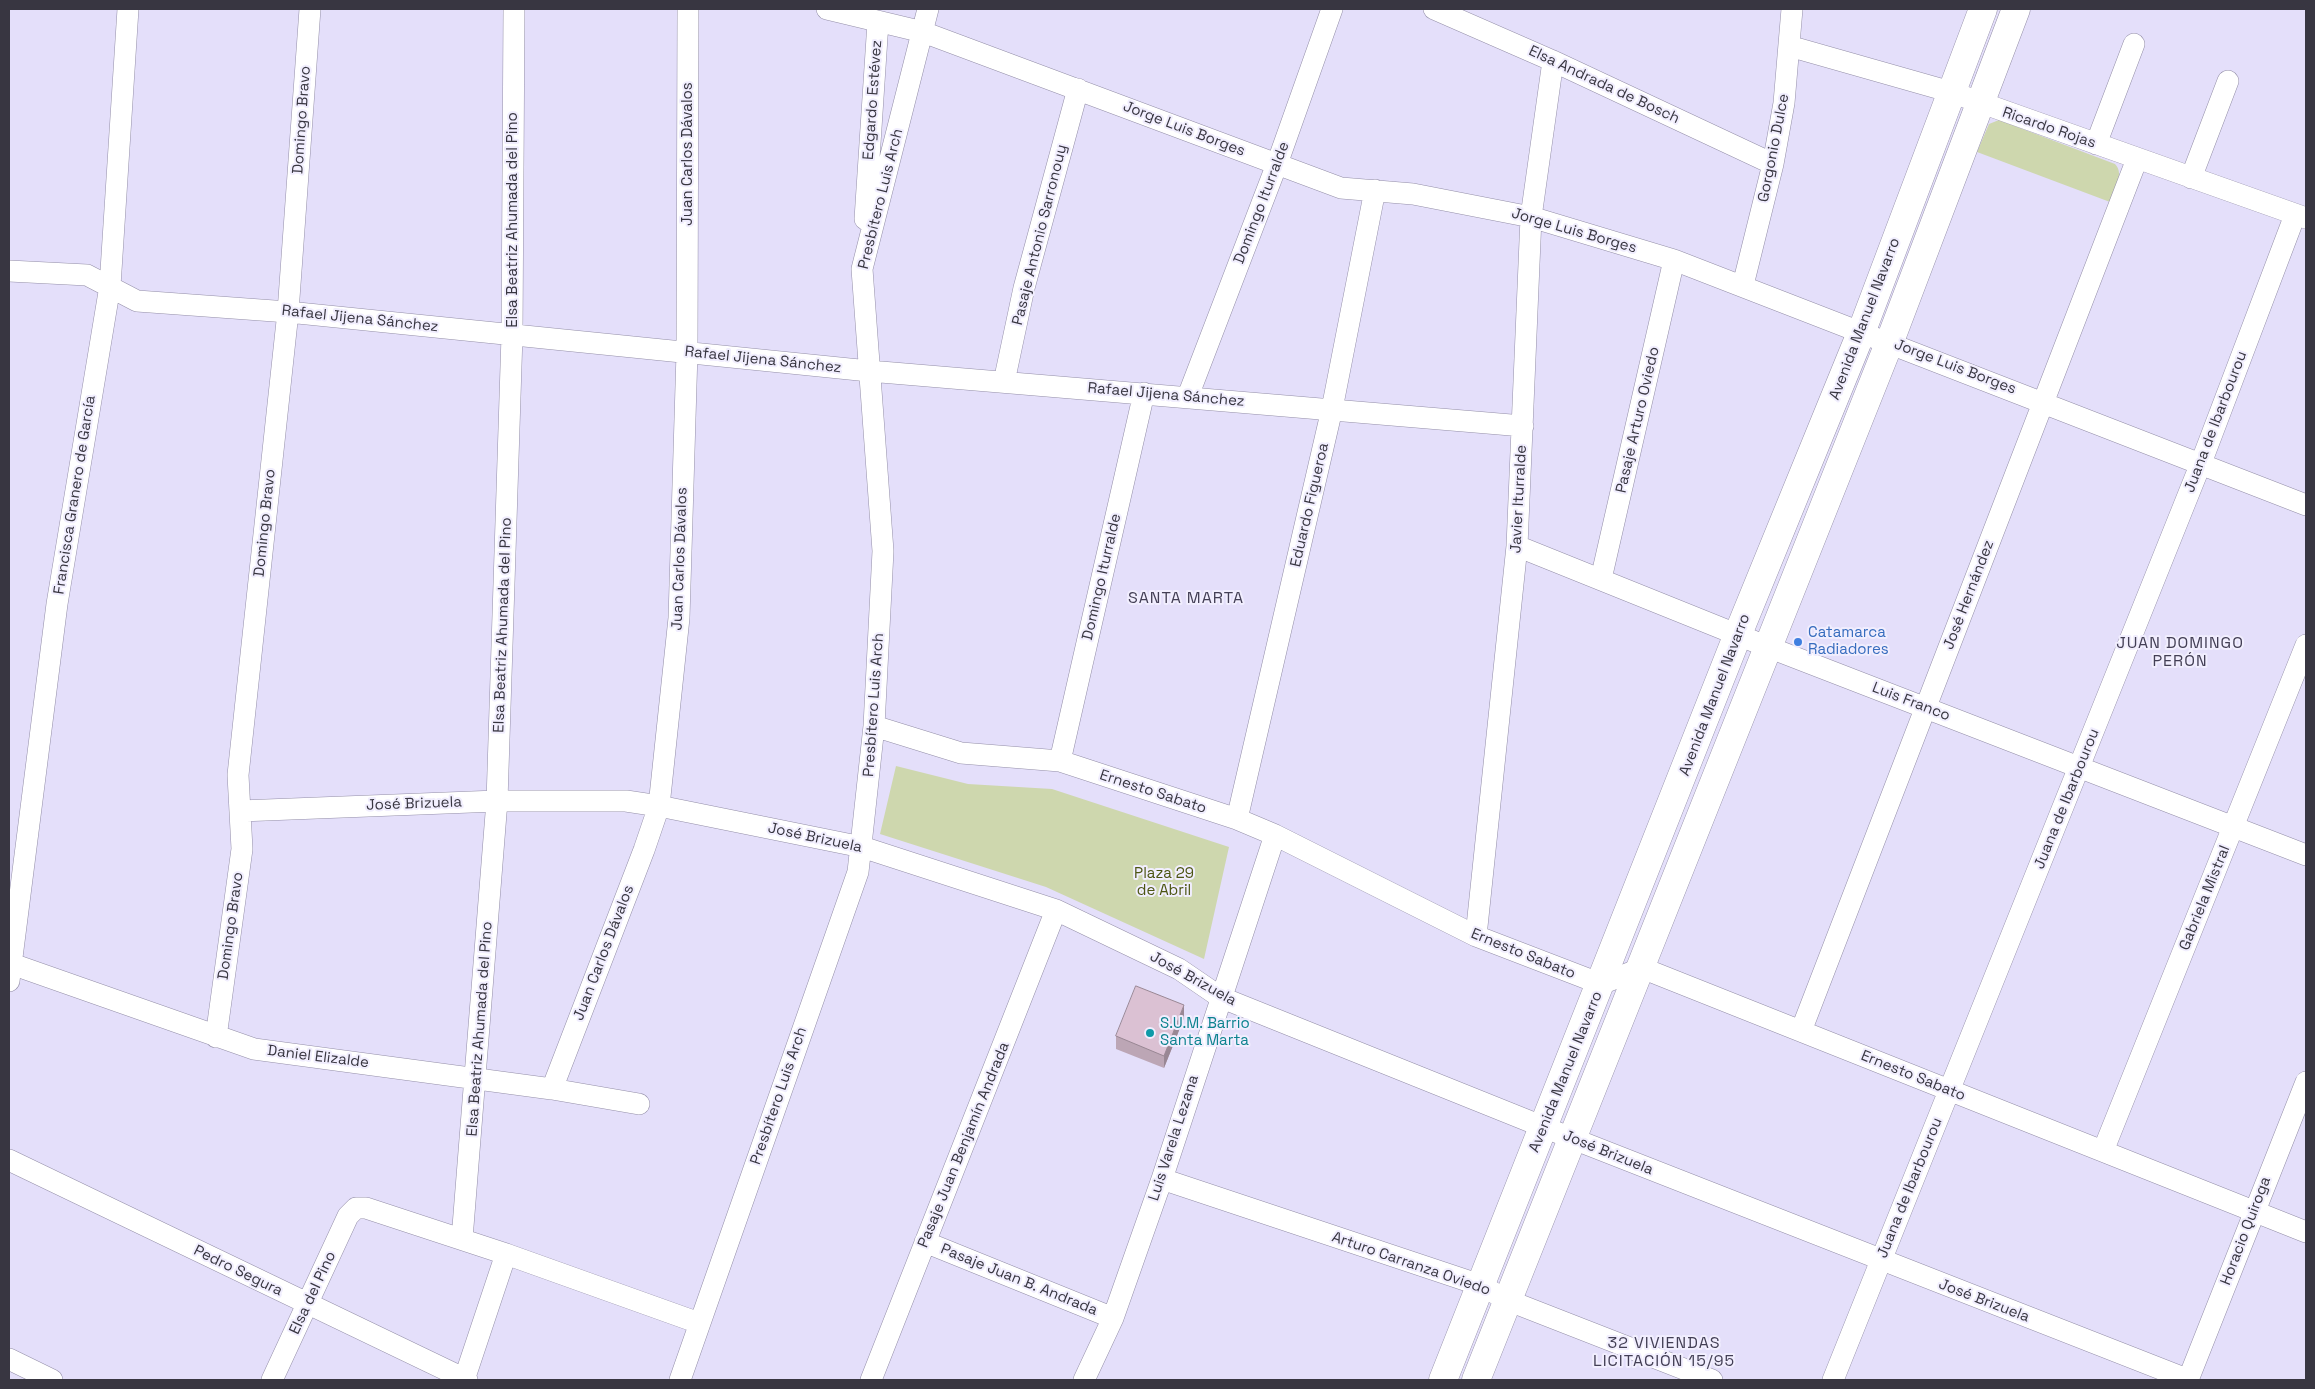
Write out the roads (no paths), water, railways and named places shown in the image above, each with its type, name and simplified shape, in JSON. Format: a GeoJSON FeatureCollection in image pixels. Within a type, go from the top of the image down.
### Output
{"type":"FeatureCollection","features":[{"type":"Feature","properties":{"kind":"main road","name":"Avenida Manuel Navarro"},"geometry":{"type":"LineString","coordinates":[[1443,1380],[1738,634],[1861,333],[1983,9]]}},
{"type":"Feature","properties":{"kind":"main road","name":"Avenida Manuel Navarro"},"geometry":{"type":"LineString","coordinates":[[1476,1380],[1571,1138],[1642,968],[1890,341],[2016,9]]}},
{"type":"Feature","properties":{"kind":"street","name":"Francisca Granero de García"},"geometry":{"type":"LineString","coordinates":[[10,970],[57,604],[110,286],[128,9]]}},
{"type":"Feature","properties":{"kind":"street","name":"Domingo Bravo"},"geometry":{"type":"LineString","coordinates":[[216,1036],[242,849],[238,775],[288,312],[310,9]]}},
{"type":"Feature","properties":{"kind":"street","name":"Elsa Beatriz Ahumada del Pino"},"geometry":{"type":"LineString","coordinates":[[462,1239],[477,1078],[497,801],[512,335],[514,9]]}},
{"type":"Feature","properties":{"kind":"street","name":"Juan Carlos Dávalos"},"geometry":{"type":"LineString","coordinates":[[552,1089],[644,850],[658,806],[679,618],[687,352],[688,9]]}},
{"type":"Feature","properties":{"kind":"street","name":"Jorge Luis Borges"},"geometry":{"type":"LineString","coordinates":[[826,9],[852,12],[878,22],[923,32],[1341,188],[1375,190],[1531,216],[1674,260],[1743,285],[1861,333],[1890,341],[2306,505]]}},
{"type":"Feature","properties":{"kind":"street","name":"Presbítero Luis Arch"},"geometry":{"type":"LineString","coordinates":[[680,1380],[858,872],[874,726],[883,551],[862,269],[928,9]]}},
{"type":"Feature","properties":{"kind":"street","name":"Domingo Iturralde"},"geometry":{"type":"LineString","coordinates":[[1188,396],[1277,164],[1332,9]]}},
{"type":"Feature","properties":{"kind":"street","name":"Elsa Andrada de Bosch"},"geometry":{"type":"LineString","coordinates":[[1434,9],[1552,61],[1773,164]]}},
{"type":"Feature","properties":{"kind":"street","name":"Gorgonio Dulce"},"geometry":{"type":"LineString","coordinates":[[1743,285],[1773,164],[1784,103],[1792,9]]}},
{"type":"Feature","properties":{"kind":"street","name":"Edgardo Estévez"},"geometry":{"type":"LineString","coordinates":[[862,269],[878,22]]}},
{"type":"Feature","properties":{"kind":"street"},"geometry":{"type":"LineString","coordinates":[[2096,144],[2134,44]]}},
{"type":"Feature","properties":{"kind":"street","name":"Ricardo Rojas"},"geometry":{"type":"LineString","coordinates":[[1789,46],[1951,92],[2301,217]]}},
{"type":"Feature","properties":{"kind":"street","name":"Javier Iturralde"},"geometry":{"type":"LineString","coordinates":[[1476,936],[1517,546],[1531,216],[1552,61]]}},
{"type":"Feature","properties":{"kind":"street"},"geometry":{"type":"LineString","coordinates":[[2191,178],[2228,81]]}},
{"type":"Feature","properties":{"kind":"street","name":"Pasaje Antonio Sarronouy"},"geometry":{"type":"LineString","coordinates":[[1004,382],[1024,288],[1078,89]]}},
{"type":"Feature","properties":{"kind":"street","name":"José Hernández"},"geometry":{"type":"LineString","coordinates":[[1801,1031],[2136,159]]}},
{"type":"Feature","properties":{"kind":"street","name":"Eduardo Figueroa"},"geometry":{"type":"LineString","coordinates":[[1237,819],[1332,409],[1375,190]]}},
{"type":"Feature","properties":{"kind":"street","name":"Juana de Ibarbourou"},"geometry":{"type":"LineString","coordinates":[[1833,1380],[2301,217]]}},
{"type":"Feature","properties":{"kind":"street","name":"Pasaje Arturo Oviedo"},"geometry":{"type":"LineString","coordinates":[[1601,579],[1674,260]]}},
{"type":"Feature","properties":{"kind":"street","name":"Rafael Jijena Sánchez"},"geometry":{"type":"LineString","coordinates":[[9,271],[87,275],[137,301],[288,312],[869,371],[1188,396],[1523,426]]}},
{"type":"Feature","properties":{"kind":"street","name":"Domingo Iturralde"},"geometry":{"type":"LineString","coordinates":[[1060,762],[1144,393]]}},
{"type":"Feature","properties":{"kind":"street","name":"Luis Franco"},"geometry":{"type":"LineString","coordinates":[[1517,546],[1768,647],[2306,855]]}},
{"type":"Feature","properties":{"kind":"street","name":"Gabriela Mistral"},"geometry":{"type":"LineString","coordinates":[[2103,1151],[2306,645]]}},
{"type":"Feature","properties":{"kind":"street","name":"Ernesto Sabato"},"geometry":{"type":"LineString","coordinates":[[874,726],[961,753],[1060,762],[1237,819],[1275,835],[1476,936],[1601,984]]}},
{"type":"Feature","properties":{"kind":"street","name":"José Brizuela"},"geometry":{"type":"LineString","coordinates":[[240,811],[497,801],[626,801],[862,847],[1056,910],[1179,969],[1220,997],[1571,1138],[2188,1380]]}},
{"type":"Feature","properties":{"kind":"street","name":"Luis Varela Lezana"},"geometry":{"type":"LineString","coordinates":[[1084,1380],[1113,1318],[1162,1179],[1220,997],[1275,835]]}},
{"type":"Feature","properties":{"kind":"street","name":"Pasaje Juan Benjamín Andrada"},"geometry":{"type":"LineString","coordinates":[[871,1380],[1056,910]]}},
{"type":"Feature","properties":{"kind":"street"},"geometry":{"type":"LineString","coordinates":[[1601,984],[1642,968]]}},
{"type":"Feature","properties":{"kind":"street","name":"Ernesto Sabato"},"geometry":{"type":"LineString","coordinates":[[1642,968],[2306,1232]]}},
{"type":"Feature","properties":{"kind":"street","name":"Daniel Elizalde"},"geometry":{"type":"LineString","coordinates":[[10,970],[254,1049],[477,1078],[639,1104]]}},
{"type":"Feature","properties":{"kind":"street","name":"Horacio Quiroga"},"geometry":{"type":"LineString","coordinates":[[2188,1380],[2306,1082]]}},
{"type":"Feature","properties":{"kind":"street","name":"Pedro Segura"},"geometry":{"type":"LineString","coordinates":[[9,1160],[308,1306],[465,1380]]}},
{"type":"Feature","properties":{"kind":"street","name":"Arturo Carranza Oviedo"},"geometry":{"type":"LineString","coordinates":[[1162,1179],[1480,1285],[1507,1300],[1712,1380]]}},
{"type":"Feature","properties":{"kind":"street","name":"Elsa del Pino"},"geometry":{"type":"LineString","coordinates":[[272,1380],[308,1306],[348,1216],[356,1208],[366,1208],[462,1239]]}},
{"type":"Feature","properties":{"kind":"street"},"geometry":{"type":"LineString","coordinates":[[462,1239],[699,1323]]}},
{"type":"Feature","properties":{"kind":"street","name":"Pasaje Juan B. Andrada"},"geometry":{"type":"LineString","coordinates":[[925,1242],[1113,1318]]}},
{"type":"Feature","properties":{"kind":"street"},"geometry":{"type":"LineString","coordinates":[[465,1380],[506,1254]]}},
{"type":"Feature","properties":{"kind":"street"},"geometry":{"type":"LineString","coordinates":[[9,1359],[52,1380]]}},
{"type":"Feature","properties":{"kind":"place","name":"Catamarca Radiadores"},"geometry":{"type":"Point","coordinates":[1798,642]}},
{"type":"Feature","properties":{"kind":"place","name":"S.U.M. Barrio Santa Marta"},"geometry":{"type":"Point","coordinates":[1150,1033]}},
{"type":"Feature","properties":{"kind":"district","name":"SANTA MARTA"},"geometry":{"type":"Point","coordinates":[1186,599]}},
{"type":"Feature","properties":{"kind":"district","name":"JUAN DOMINGO PERÓN"},"geometry":{"type":"Point","coordinates":[2180,653]}},
{"type":"Feature","properties":{"kind":"district","name":"32 VIVIENDAS LICITACIÓN 15/95"},"geometry":{"type":"Point","coordinates":[1664,1353]}},
{"type":"Feature","properties":{"kind":"park label","name":"Plaza 29 de Abril"},"geometry":{"type":"Point","coordinates":[1164,882]}}]}
